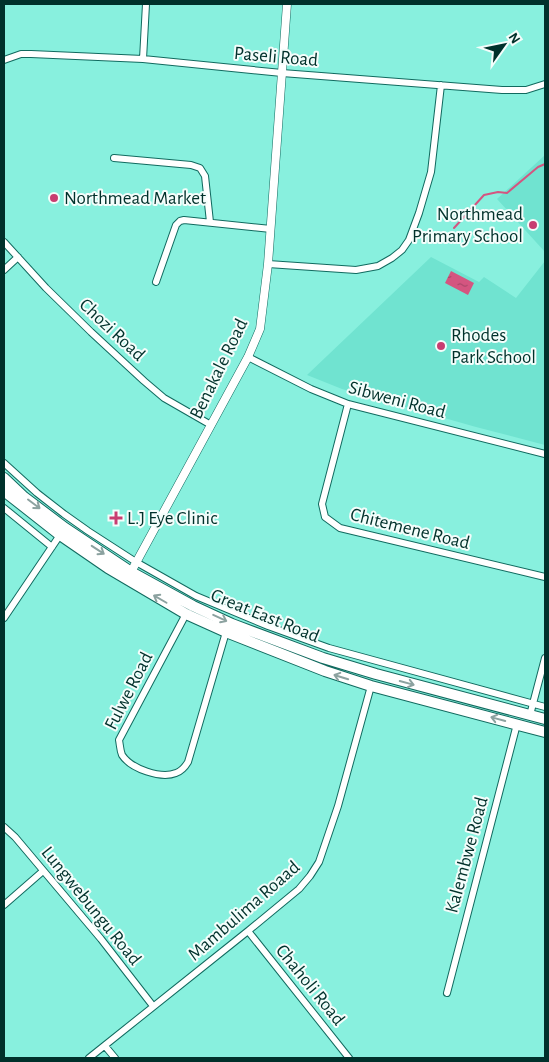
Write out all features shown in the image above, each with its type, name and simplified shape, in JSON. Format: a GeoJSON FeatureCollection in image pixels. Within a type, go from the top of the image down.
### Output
{"type":"FeatureCollection","features":[{"type":"Feature","properties":{"kind":"main road","name":"Great East Road"},"geometry":{"type":"LineString","coordinates":[[4,478],[62,532],[133,567],[193,606],[232,624],[323,658],[545,719]]}},
{"type":"Feature","properties":{"kind":"main road","name":"Great East Road"},"geometry":{"type":"LineString","coordinates":[[4,492],[62,532],[108,568],[186,614],[226,632],[325,672],[545,732]]}},
{"type":"Feature","properties":{"kind":"street"},"geometry":{"type":"LineString","coordinates":[[143,59],[146,4]]}},
{"type":"Feature","properties":{"kind":"street","name":"Benakale Road"},"geometry":{"type":"LineString","coordinates":[[133,567],[248,357],[260,329],[271,229],[287,4]]}},
{"type":"Feature","properties":{"kind":"street","name":"Paseli Road"},"geometry":{"type":"LineString","coordinates":[[4,60],[21,54],[143,59],[282,73],[515,90],[526,90],[545,84]]}},
{"type":"Feature","properties":{"kind":"street"},"geometry":{"type":"LineString","coordinates":[[268,264],[356,270],[378,266],[402,250],[409,240],[431,172],[442,85]]}},
{"type":"Feature","properties":{"kind":"street"},"geometry":{"type":"LineString","coordinates":[[114,158],[191,165],[200,168],[205,176],[210,222]]}},
{"type":"Feature","properties":{"kind":"street"},"geometry":{"type":"LineString","coordinates":[[156,282],[176,225],[180,221],[210,222],[271,229]]}},
{"type":"Feature","properties":{"kind":"street","name":"Chozi Road"},"geometry":{"type":"LineString","coordinates":[[4,242],[46,288],[150,387],[171,403],[211,425]]}},
{"type":"Feature","properties":{"kind":"street"},"geometry":{"type":"LineString","coordinates":[[4,270],[18,257]]}},
{"type":"Feature","properties":{"kind":"street","name":"Sibweni Road"},"geometry":{"type":"LineString","coordinates":[[248,357],[311,389],[348,404],[545,454]]}},
{"type":"Feature","properties":{"kind":"street","name":"Chitemene Road"},"geometry":{"type":"LineString","coordinates":[[348,404],[322,504],[325,517],[340,528],[545,577]]}},
{"type":"Feature","properties":{"kind":"street"},"geometry":{"type":"LineString","coordinates":[[4,463],[37,493],[133,567],[196,596],[268,626],[312,641],[545,707]]}},
{"type":"Feature","properties":{"kind":"street"},"geometry":{"type":"LineString","coordinates":[[4,508],[52,547]]}},
{"type":"Feature","properties":{"kind":"street"},"geometry":{"type":"LineString","coordinates":[[4,618],[62,532]]}},
{"type":"Feature","properties":{"kind":"street","name":"Fulwe Road"},"geometry":{"type":"LineString","coordinates":[[186,614],[120,740],[120,749],[123,756],[129,762],[148,773],[176,773],[188,762],[226,632]]}},
{"type":"Feature","properties":{"kind":"street"},"geometry":{"type":"LineString","coordinates":[[530,715],[545,658]]}},
{"type":"Feature","properties":{"kind":"street","name":"Mambulima Roaad"},"geometry":{"type":"LineString","coordinates":[[89,1058],[248,931],[299,888],[310,876],[319,862],[338,806],[371,686]]}},
{"type":"Feature","properties":{"kind":"street","name":"Kalembwe Road"},"geometry":{"type":"LineString","coordinates":[[447,993],[517,724]]}},
{"type":"Feature","properties":{"kind":"street","name":"Lungwebungu Road"},"geometry":{"type":"LineString","coordinates":[[4,827],[15,837],[100,939],[153,1006]]}},
{"type":"Feature","properties":{"kind":"street"},"geometry":{"type":"LineString","coordinates":[[4,905],[43,871]]}},
{"type":"Feature","properties":{"kind":"street","name":"Chaholi Road"},"geometry":{"type":"LineString","coordinates":[[248,931],[349,1058]]}},
{"type":"Feature","properties":{"kind":"street"},"geometry":{"type":"LineString","coordinates":[[105,1046],[115,1058]]}},
{"type":"Feature","properties":{"kind":"shaded area","name":"Northmead Primary School"},"geometry":{"type":"Polygon","coordinates":[[[545,155],[545,252],[497,199],[545,155]]]}},
{"type":"Feature","properties":{"kind":"shaded area","name":"Rhodes Park School"},"geometry":{"type":"Polygon","coordinates":[[[431,257],[479,282],[484,277],[516,298],[545,261],[545,445],[342,389],[307,375],[431,257]]]}},
{"type":"Feature","properties":{"kind":"water"},"geometry":{"type":"Polygon","coordinates":[[[451,271],[474,283],[468,295],[445,283],[451,271]]]}},
{"type":"Feature","properties":{"kind":"waterway"},"geometry":{"type":"LineString","coordinates":[[454,228],[484,195],[498,192],[507,193],[538,167],[545,164]]}},
{"type":"Feature","properties":{"kind":"place","name":"Northmead Market"},"geometry":{"type":"Point","coordinates":[54,198]}},
{"type":"Feature","properties":{"kind":"place","name":"Northmead Primary School"},"geometry":{"type":"Point","coordinates":[533,225]}},
{"type":"Feature","properties":{"kind":"place","name":"Rhodes Park School"},"geometry":{"type":"Point","coordinates":[441,346]}},
{"type":"Feature","properties":{"kind":"place","name":"L.J Eye Clinic"},"geometry":{"type":"Point","coordinates":[116,518]}}]}
